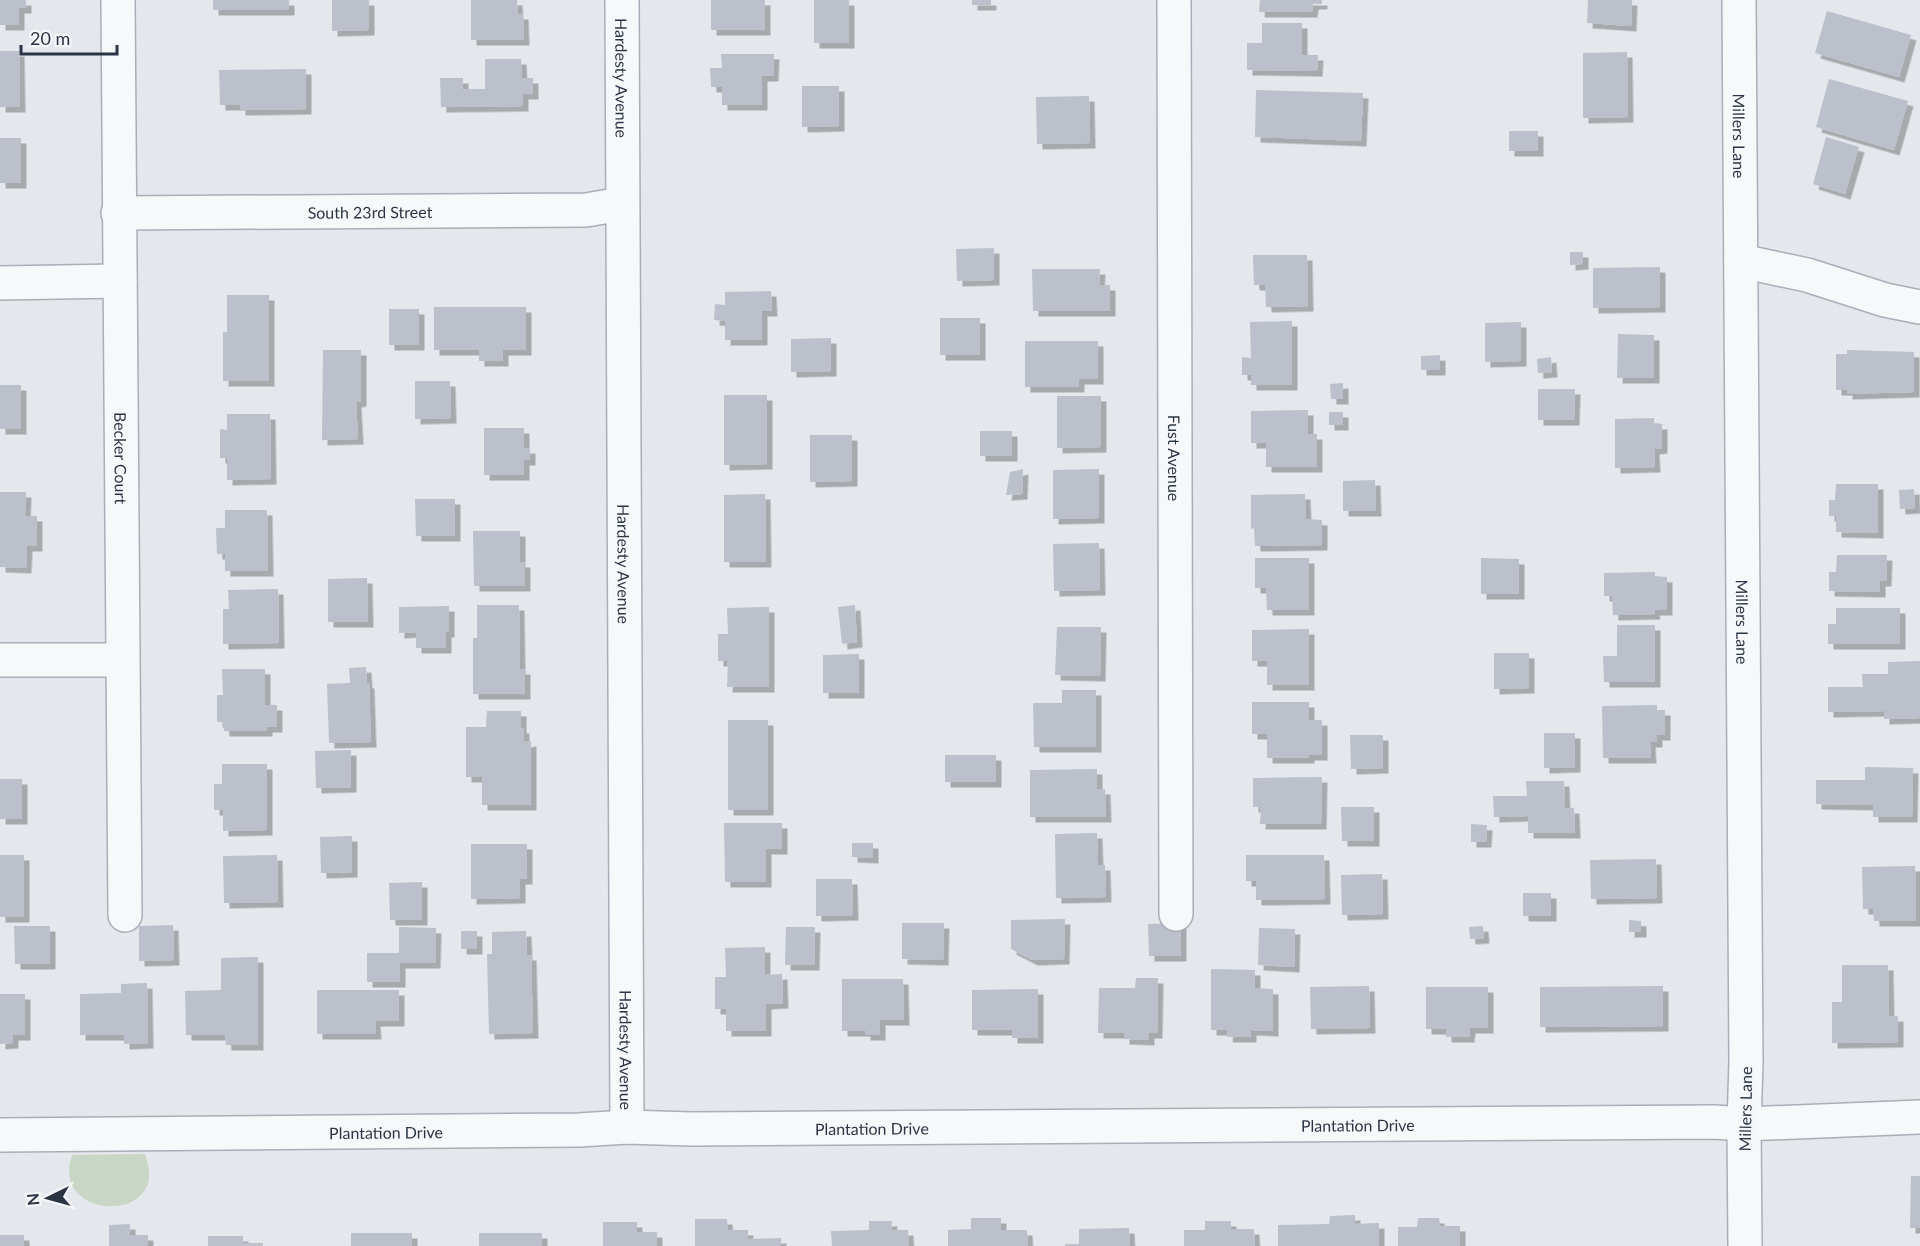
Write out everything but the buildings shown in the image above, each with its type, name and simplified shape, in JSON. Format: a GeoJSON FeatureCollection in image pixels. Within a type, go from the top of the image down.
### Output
{"type":"FeatureCollection","features":[{"type":"Feature","properties":{"kind":"street","name":"Becker Court"},"geometry":{"type":"LineString","coordinates":[[118,0],[125,915]]}},
{"type":"Feature","properties":{"kind":"street","name":"Hardesty Avenue"},"geometry":{"type":"LineString","coordinates":[[622,0],[627,1127]]}},
{"type":"Feature","properties":{"kind":"street","name":"Fust Avenue"},"geometry":{"type":"LineString","coordinates":[[1174,0],[1176,914]]}},
{"type":"Feature","properties":{"kind":"street","name":"Millers Lane"},"geometry":{"type":"LineString","coordinates":[[1739,0],[1746,1062],[1745,1246]]}},
{"type":"Feature","properties":{"kind":"street","name":"South 23rd Street"},"geometry":{"type":"LineString","coordinates":[[118,213],[586,210],[622,204]]}},
{"type":"Feature","properties":{"kind":"street"},"geometry":{"type":"LineString","coordinates":[[1741,261],[1807,275],[1885,300],[1920,307]]}},
{"type":"Feature","properties":{"kind":"street"},"geometry":{"type":"LineString","coordinates":[[0,283],[120,281]]}},
{"type":"Feature","properties":{"kind":"street"},"geometry":{"type":"LineString","coordinates":[[0,660],[122,660]]}},
{"type":"Feature","properties":{"kind":"street","name":"Plantation Drive"},"geometry":{"type":"LineString","coordinates":[[0,1135],[579,1130],[627,1127],[691,1129],[1702,1122],[1744,1124],[1920,1117]]}},
{"type":"Feature","properties":{"kind":"green space"},"geometry":{"type":"Polygon","coordinates":[[[145,1154],[149,1177],[144,1192],[132,1201],[118,1206],[101,1205],[87,1200],[75,1190],[69,1175],[72,1155],[145,1154]]]}}]}
